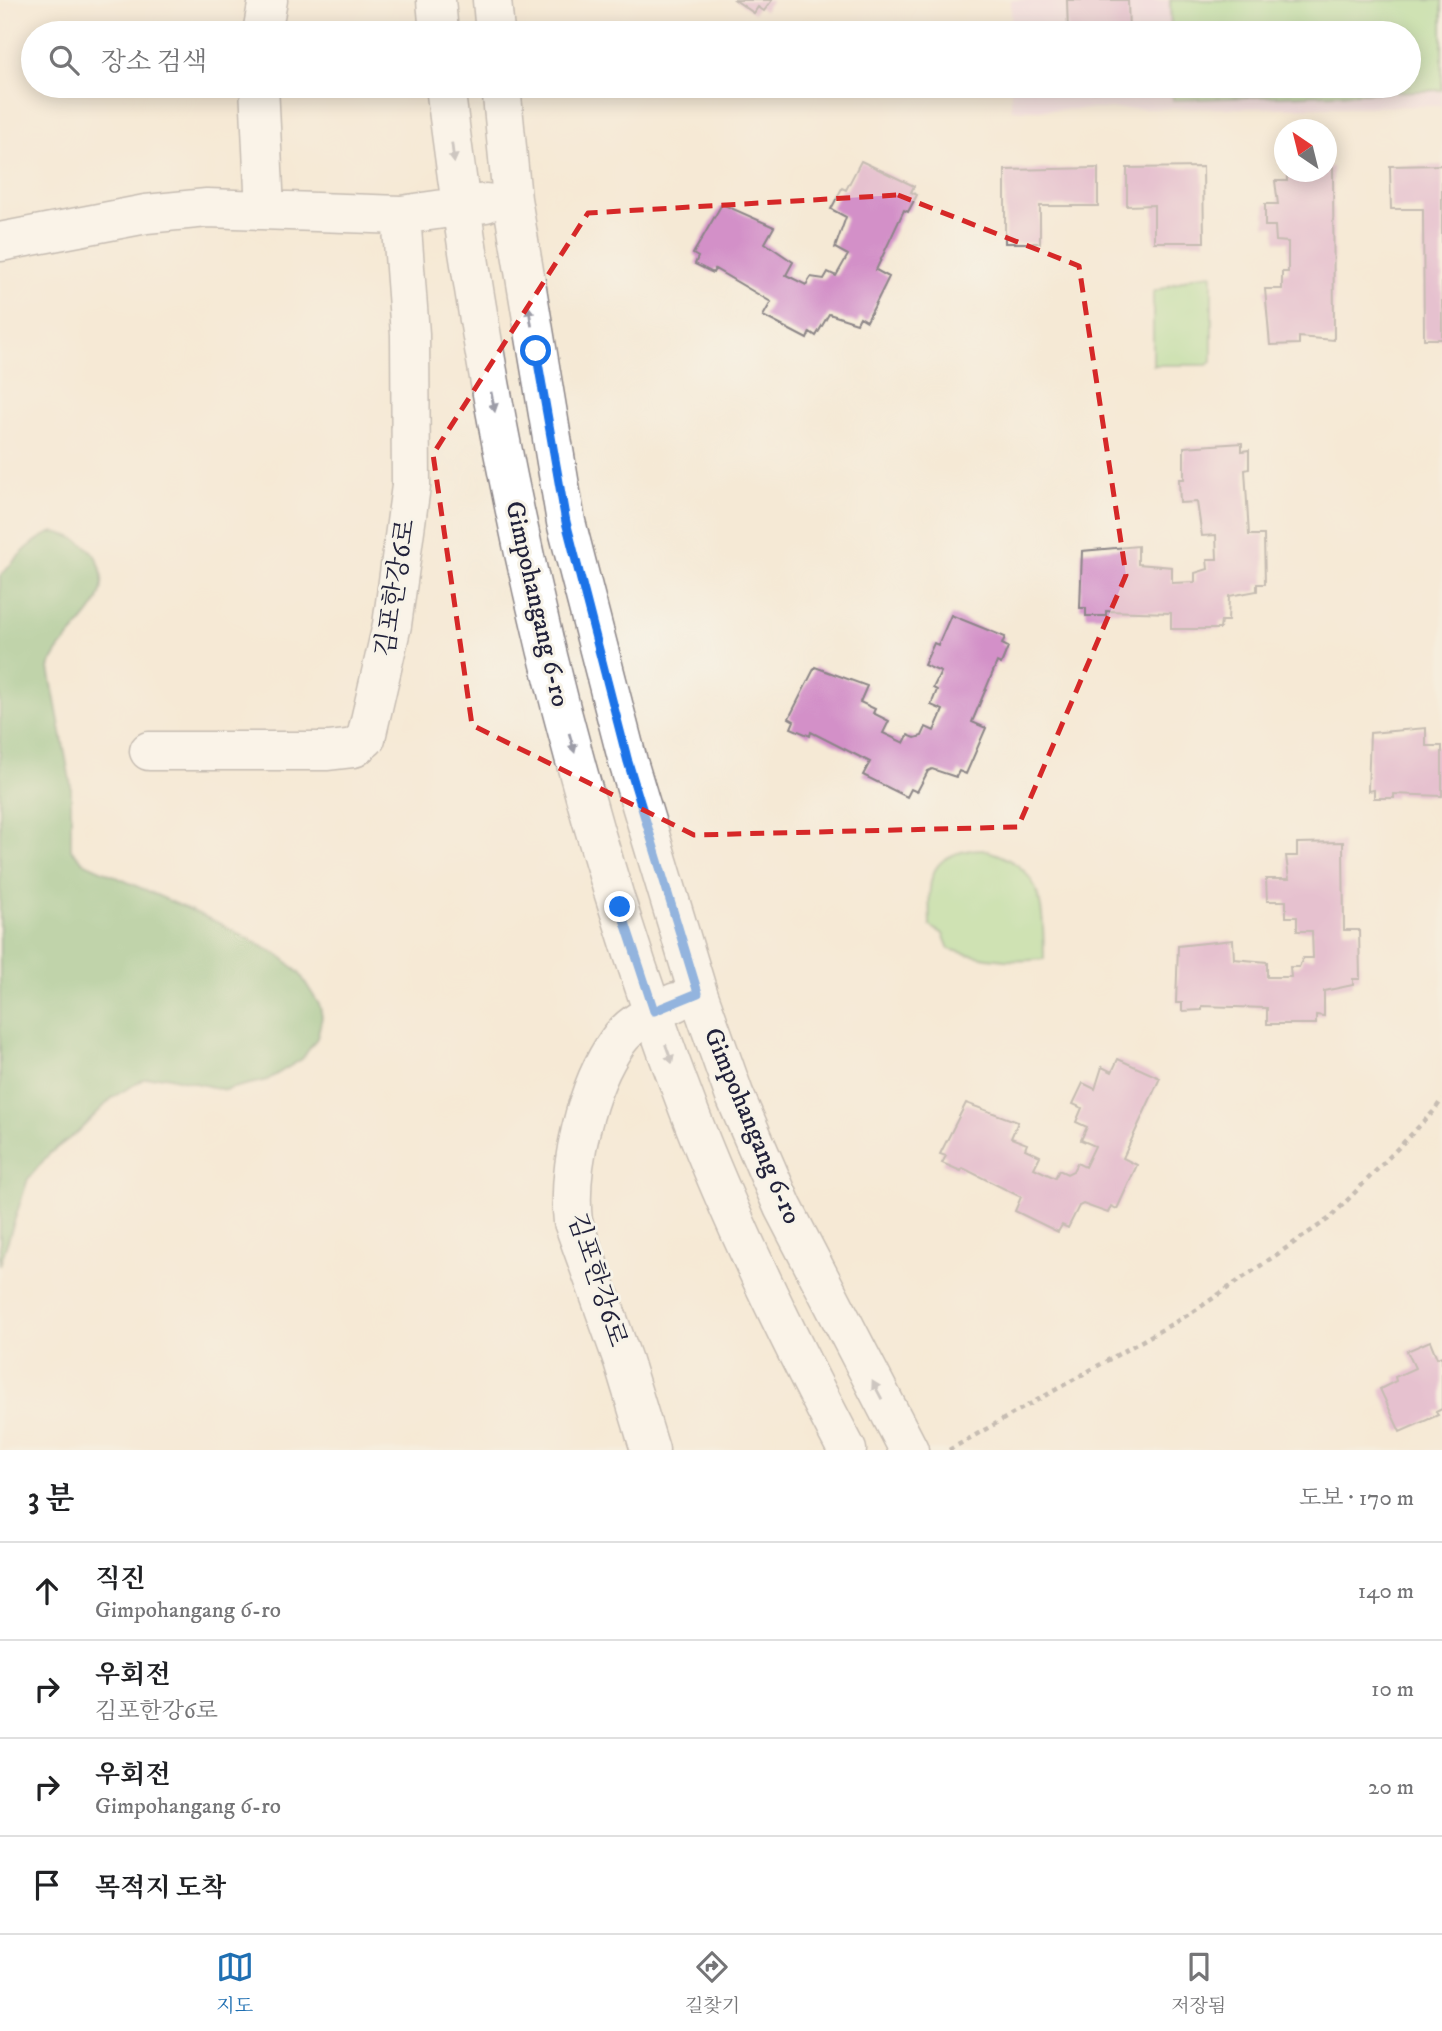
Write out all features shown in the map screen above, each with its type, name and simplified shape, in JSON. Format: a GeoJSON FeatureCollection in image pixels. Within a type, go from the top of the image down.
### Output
{"type":"FeatureCollection","features":[{"type":"Feature","properties":{"kind":"street"},"geometry":{"type":"LineString","coordinates":[[264,21],[268,0]]}},
{"type":"Feature","properties":{"kind":"street"},"geometry":{"type":"LineString","coordinates":[[436,0],[438,21]]}},
{"type":"Feature","properties":{"kind":"street"},"geometry":{"type":"LineString","coordinates":[[492,0],[494,21]]}},
{"type":"Feature","properties":{"kind":"street"},"geometry":{"type":"LineString","coordinates":[[260,98],[265,210]]}},
{"type":"Feature","properties":{"kind":"street","name":"Gimpohangang 6-ro"},"geometry":{"type":"LineString","coordinates":[[446,98],[460,207],[508,480],[553,677],[616,895],[689,1112],[791,1343],[847,1450]]}},
{"type":"Feature","properties":{"kind":"street","name":"Gimpohangang 6-ro"},"geometry":{"type":"LineString","coordinates":[[502,98],[512,200],[566,522],[628,762],[698,993],[734,1094],[783,1207],[909,1450]]}},
{"type":"Feature","properties":{"kind":"street"},"geometry":{"type":"LineString","coordinates":[[0,242],[146,215],[207,208],[401,215],[512,200]]}},
{"type":"Feature","properties":{"kind":"street","name":"김포한강6로"},"geometry":{"type":"LineString","coordinates":[[149,751],[328,751],[354,748],[366,737],[392,625],[411,486],[410,334],[401,215]]}},
{"type":"Feature","properties":{"kind":"street","name":"김포한강6로"},"geometry":{"type":"LineString","coordinates":[[650,1450],[624,1361],[573,1222],[570,1200],[573,1171],[594,1085],[619,1039],[654,1011],[698,993]]}},
{"type":"Feature","properties":{"kind":"path"},"geometry":{"type":"LineString","coordinates":[[949,1450],[1193,1312],[1330,1218],[1434,1111],[1442,1099]]}},
{"type":"Feature","properties":{"kind":"highlighted area"},"geometry":{"type":"Polygon","coordinates":[[[898,195],[1079,266],[1126,575],[1018,827],[694,835],[472,725],[433,454],[588,213],[898,195]]]}},
{"type":"Feature","properties":{"kind":"shaded area"},"geometry":{"type":"Polygon","coordinates":[[[1011,0],[1442,0],[1442,106],[1011,110],[1011,98],[1421,98],[1421,21],[1011,21],[1011,0]]]}},
{"type":"Feature","properties":{"kind":"green space"},"geometry":{"type":"Polygon","coordinates":[[[1170,0],[1442,0],[1442,90],[1421,91],[1421,21],[1171,21],[1170,0]]]}},
{"type":"Feature","properties":{"kind":"green space"},"geometry":{"type":"Polygon","coordinates":[[[1173,98],[1227,98],[1173,100],[1173,98]]]}},
{"type":"Feature","properties":{"kind":"green space"},"geometry":{"type":"Polygon","coordinates":[[[1212,274],[1212,362],[1207,365],[1153,365],[1153,292],[1195,276],[1212,274]]]}},
{"type":"Feature","properties":{"kind":"green space"},"geometry":{"type":"Polygon","coordinates":[[[54,532],[67,535],[85,545],[95,555],[102,577],[101,592],[95,605],[56,654],[49,668],[71,785],[71,849],[83,862],[221,924],[282,957],[300,974],[320,1006],[322,1017],[317,1038],[302,1059],[267,1080],[225,1090],[165,1076],[144,1079],[113,1097],[78,1132],[50,1153],[28,1179],[0,1265],[0,576],[32,544],[54,532]]]}},
{"type":"Feature","properties":{"kind":"green space"},"geometry":{"type":"Polygon","coordinates":[[[979,849],[1000,855],[1016,864],[1028,875],[1036,888],[1043,920],[1044,959],[984,958],[949,949],[943,934],[930,926],[931,884],[939,864],[961,852],[979,849]]]}},
{"type":"Feature","properties":{"kind":"building"},"geometry":{"type":"Polygon","coordinates":[[[735,0],[772,0],[764,11],[758,7],[754,13],[735,0]]]}},
{"type":"Feature","properties":{"kind":"building"},"geometry":{"type":"Polygon","coordinates":[[[1067,0],[1128,0],[1129,21],[1068,21],[1067,0]]]}},
{"type":"Feature","properties":{"kind":"building"},"geometry":{"type":"Polygon","coordinates":[[[861,161],[914,186],[911,192],[917,195],[908,212],[904,210],[876,270],[889,277],[867,321],[860,317],[857,323],[829,314],[816,336],[810,332],[807,339],[763,316],[771,302],[715,269],[713,273],[695,264],[698,257],[693,254],[722,204],[774,227],[765,243],[793,262],[786,275],[806,285],[811,277],[824,279],[828,272],[836,276],[848,255],[835,248],[846,217],[831,209],[842,188],[846,190],[861,161]]]}},
{"type":"Feature","properties":{"kind":"building"},"geometry":{"type":"Polygon","coordinates":[[[1442,165],[1442,339],[1424,339],[1423,209],[1391,209],[1390,166],[1442,165]]]}},
{"type":"Feature","properties":{"kind":"building"},"geometry":{"type":"Polygon","coordinates":[[[1203,167],[1204,242],[1154,242],[1154,205],[1127,206],[1127,168],[1203,167]]]}},
{"type":"Feature","properties":{"kind":"building"},"geometry":{"type":"Polygon","coordinates":[[[1098,168],[1098,206],[1040,206],[1040,243],[1005,243],[1005,170],[1098,168]]]}},
{"type":"Feature","properties":{"kind":"building"},"geometry":{"type":"Polygon","coordinates":[[[1275,182],[1333,182],[1334,340],[1299,337],[1299,344],[1270,345],[1265,289],[1282,289],[1282,272],[1288,272],[1288,242],[1276,241],[1275,226],[1265,226],[1265,204],[1278,204],[1275,182]]]}},
{"type":"Feature","properties":{"kind":"building"},"geometry":{"type":"Polygon","coordinates":[[[1242,443],[1242,451],[1249,450],[1249,469],[1245,470],[1249,535],[1264,535],[1265,584],[1257,584],[1257,591],[1229,596],[1228,621],[1221,621],[1220,629],[1171,629],[1171,613],[1106,611],[1106,616],[1086,616],[1086,608],[1080,608],[1082,551],[1138,546],[1138,564],[1172,567],[1172,583],[1195,582],[1195,573],[1208,569],[1207,559],[1217,559],[1216,535],[1202,536],[1197,502],[1180,503],[1179,479],[1184,479],[1184,447],[1242,443]]]}},
{"type":"Feature","properties":{"kind":"building"},"geometry":{"type":"Polygon","coordinates":[[[951,615],[1005,637],[1002,644],[1008,647],[1001,664],[997,662],[972,722],[986,728],[966,774],[959,771],[956,777],[932,769],[928,771],[917,792],[911,789],[907,797],[863,775],[870,762],[811,732],[810,736],[791,728],[794,721],[789,718],[815,667],[867,686],[860,702],[875,709],[873,713],[889,721],[883,733],[904,743],[908,735],[915,738],[922,736],[926,727],[934,731],[943,710],[931,705],[937,690],[933,688],[941,672],[924,665],[934,643],[938,645],[951,615]]]}},
{"type":"Feature","properties":{"kind":"building"},"geometry":{"type":"Polygon","coordinates":[[[1426,728],[1426,746],[1442,746],[1442,796],[1394,794],[1394,798],[1374,798],[1374,790],[1368,791],[1370,733],[1426,728]]]}},
{"type":"Feature","properties":{"kind":"building"},"geometry":{"type":"Polygon","coordinates":[[[1343,842],[1344,930],[1359,930],[1360,979],[1353,979],[1353,985],[1324,991],[1324,1016],[1316,1015],[1316,1024],[1267,1024],[1267,1008],[1202,1006],[1202,1010],[1182,1011],[1182,1003],[1176,1003],[1178,946],[1233,940],[1234,959],[1267,962],[1267,977],[1291,977],[1290,967],[1299,967],[1303,958],[1313,958],[1312,931],[1297,931],[1297,917],[1286,917],[1286,901],[1267,901],[1266,879],[1289,879],[1286,856],[1297,856],[1297,843],[1343,842]]]}},
{"type":"Feature","properties":{"kind":"building"},"geometry":{"type":"Polygon","coordinates":[[[1118,1059],[1160,1078],[1123,1158],[1137,1165],[1117,1209],[1111,1206],[1108,1213],[1083,1204],[1079,1206],[1068,1228],[1062,1225],[1058,1232],[1015,1211],[1021,1197],[963,1168],[961,1171],[942,1163],[946,1156],[940,1154],[966,1103],[1018,1122],[1011,1138],[1027,1144],[1025,1149],[1040,1156],[1034,1168],[1055,1178],[1059,1170],[1067,1174],[1073,1171],[1077,1163],[1085,1167],[1095,1146],[1081,1140],[1087,1127],[1076,1122],[1082,1108],[1073,1104],[1083,1083],[1095,1089],[1102,1067],[1112,1072],[1118,1059]]]}},
{"type":"Feature","properties":{"kind":"building"},"geometry":{"type":"Polygon","coordinates":[[[1430,1341],[1437,1358],[1442,1356],[1442,1409],[1436,1412],[1438,1415],[1400,1432],[1380,1389],[1396,1381],[1395,1377],[1415,1368],[1407,1351],[1430,1341]]]}},
{"type":"Feature","properties":{"kind":"route"},"geometry":{"type":"LineString","coordinates":[[536,351],[566,522],[628,762],[698,993],[654,1011],[620,907]]}}]}
